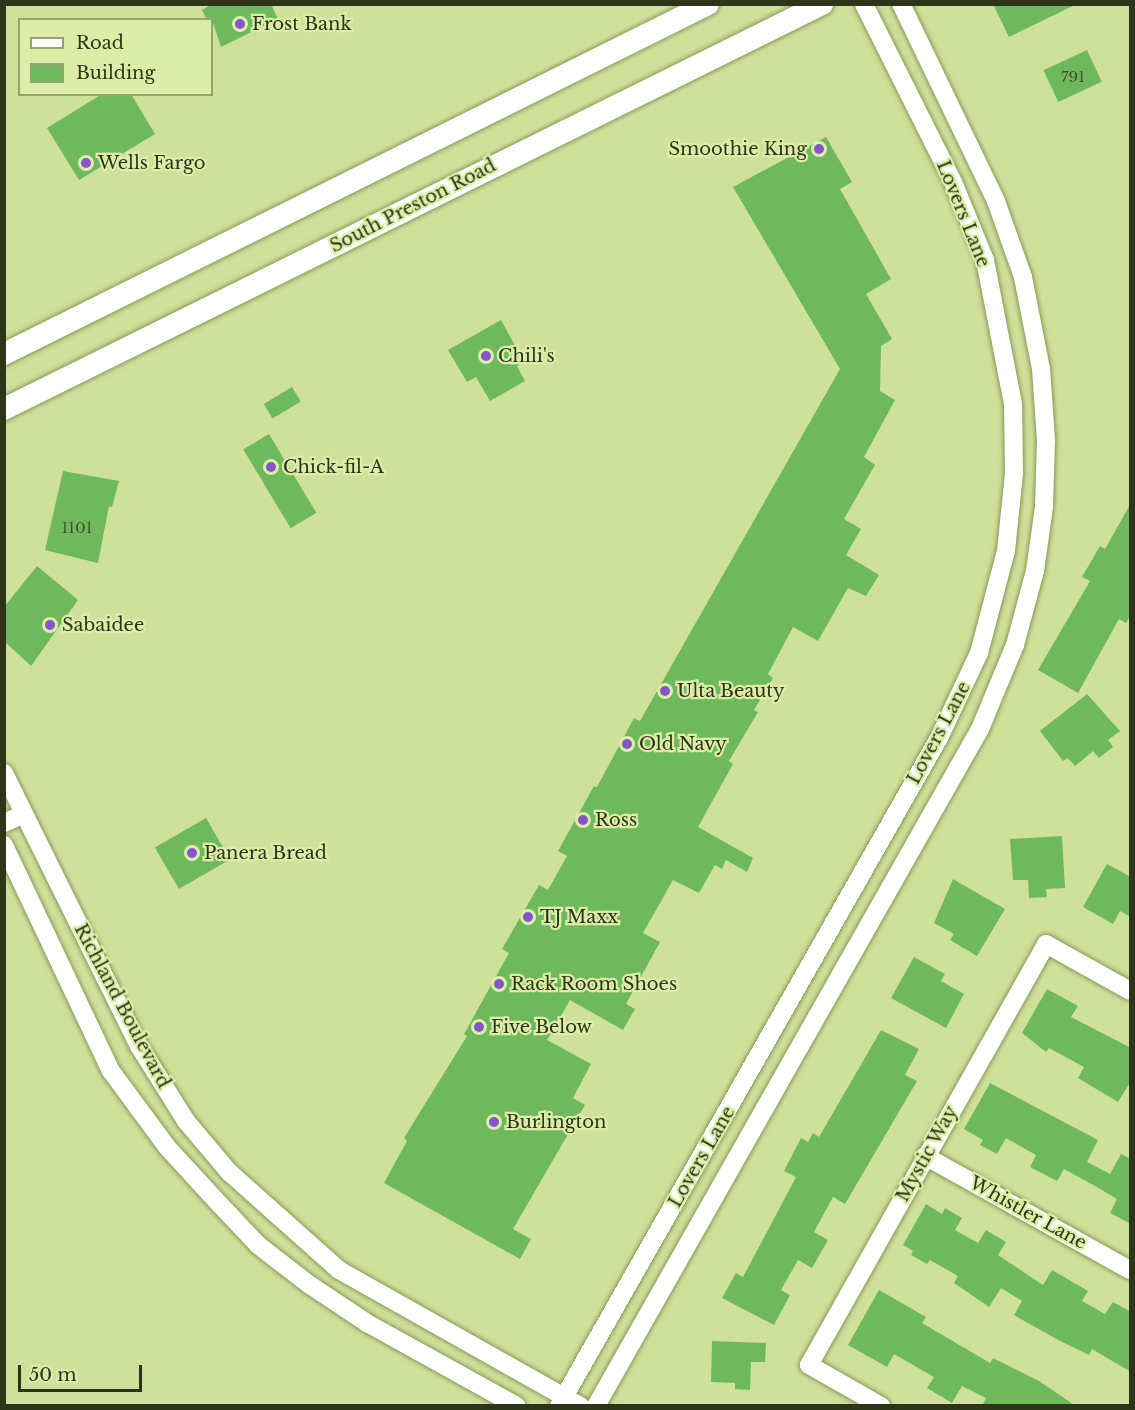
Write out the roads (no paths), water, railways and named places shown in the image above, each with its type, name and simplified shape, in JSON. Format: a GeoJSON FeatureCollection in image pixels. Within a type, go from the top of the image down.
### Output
{"type":"FeatureCollection","features":[{"type":"Feature","properties":{"kind":"main road"},"geometry":{"type":"LineString","coordinates":[[4,354],[708,4]]}},
{"type":"Feature","properties":{"kind":"main road","name":"South Preston Road"},"geometry":{"type":"LineString","coordinates":[[4,409],[822,4]]}},
{"type":"Feature","properties":{"kind":"street","name":"Lovers Lane"},"geometry":{"type":"LineString","coordinates":[[568,1402],[939,738],[979,653],[1006,551],[1014,473],[1013,404],[985,260],[953,182],[864,4]]}},
{"type":"Feature","properties":{"kind":"street","name":"Lovers Lane"},"geometry":{"type":"LineString","coordinates":[[596,1406],[980,729],[1015,645],[1035,571],[1044,507],[1046,440],[1041,369],[1023,277],[987,181],[901,4]]}},
{"type":"Feature","properties":{"kind":"street","name":"Richland Boulevard"},"geometry":{"type":"LineString","coordinates":[[4,773],[139,1046],[162,1084],[200,1138],[270,1212],[339,1270],[568,1402]]}},
{"type":"Feature","properties":{"kind":"street"},"geometry":{"type":"LineString","coordinates":[[4,823],[24,814]]}},
{"type":"Feature","properties":{"kind":"street","name":"Richland Boulevard"},"geometry":{"type":"LineString","coordinates":[[4,845],[111,1071],[167,1147],[249,1236],[269,1254],[367,1323],[517,1406]]}},
{"type":"Feature","properties":{"kind":"street","name":"Mystic Way"},"geometry":{"type":"LineString","coordinates":[[881,1406],[809,1365],[1046,944],[1131,991]]}},
{"type":"Feature","properties":{"kind":"street","name":"Whistler Lane"},"geometry":{"type":"LineString","coordinates":[[925,1156],[1131,1270]]}},
{"type":"Feature","properties":{"kind":"street"},"geometry":{"type":"LineString","coordinates":[[249,1236],[270,1212]]}},
{"type":"Feature","properties":{"kind":"street"},"geometry":{"type":"LineString","coordinates":[[269,1254],[291,1230]]}},
{"type":"Feature","properties":{"kind":"place","name":"Frost Bank"},"geometry":{"type":"Point","coordinates":[240,24]}},
{"type":"Feature","properties":{"kind":"place","name":"Smoothie King"},"geometry":{"type":"Point","coordinates":[819,149]}},
{"type":"Feature","properties":{"kind":"place","name":"Wells Fargo"},"geometry":{"type":"Point","coordinates":[86,163]}},
{"type":"Feature","properties":{"kind":"place","name":"Chili's"},"geometry":{"type":"Point","coordinates":[486,356]}},
{"type":"Feature","properties":{"kind":"place","name":"Chick-fil-A"},"geometry":{"type":"Point","coordinates":[271,467]}},
{"type":"Feature","properties":{"kind":"place","name":"Sabaidee"},"geometry":{"type":"Point","coordinates":[50,625]}},
{"type":"Feature","properties":{"kind":"place","name":"Ulta Beauty"},"geometry":{"type":"Point","coordinates":[665,691]}},
{"type":"Feature","properties":{"kind":"place","name":"Old Navy"},"geometry":{"type":"Point","coordinates":[627,744]}},
{"type":"Feature","properties":{"kind":"place","name":"Ross"},"geometry":{"type":"Point","coordinates":[583,820]}},
{"type":"Feature","properties":{"kind":"place","name":"Panera Bread"},"geometry":{"type":"Point","coordinates":[192,853]}},
{"type":"Feature","properties":{"kind":"place","name":"TJ Maxx"},"geometry":{"type":"Point","coordinates":[528,917]}},
{"type":"Feature","properties":{"kind":"place","name":"Rack Room Shoes"},"geometry":{"type":"Point","coordinates":[499,984]}},
{"type":"Feature","properties":{"kind":"place","name":"Five Below"},"geometry":{"type":"Point","coordinates":[479,1027]}},
{"type":"Feature","properties":{"kind":"place","name":"Burlington"},"geometry":{"type":"Point","coordinates":[494,1122]}}]}
